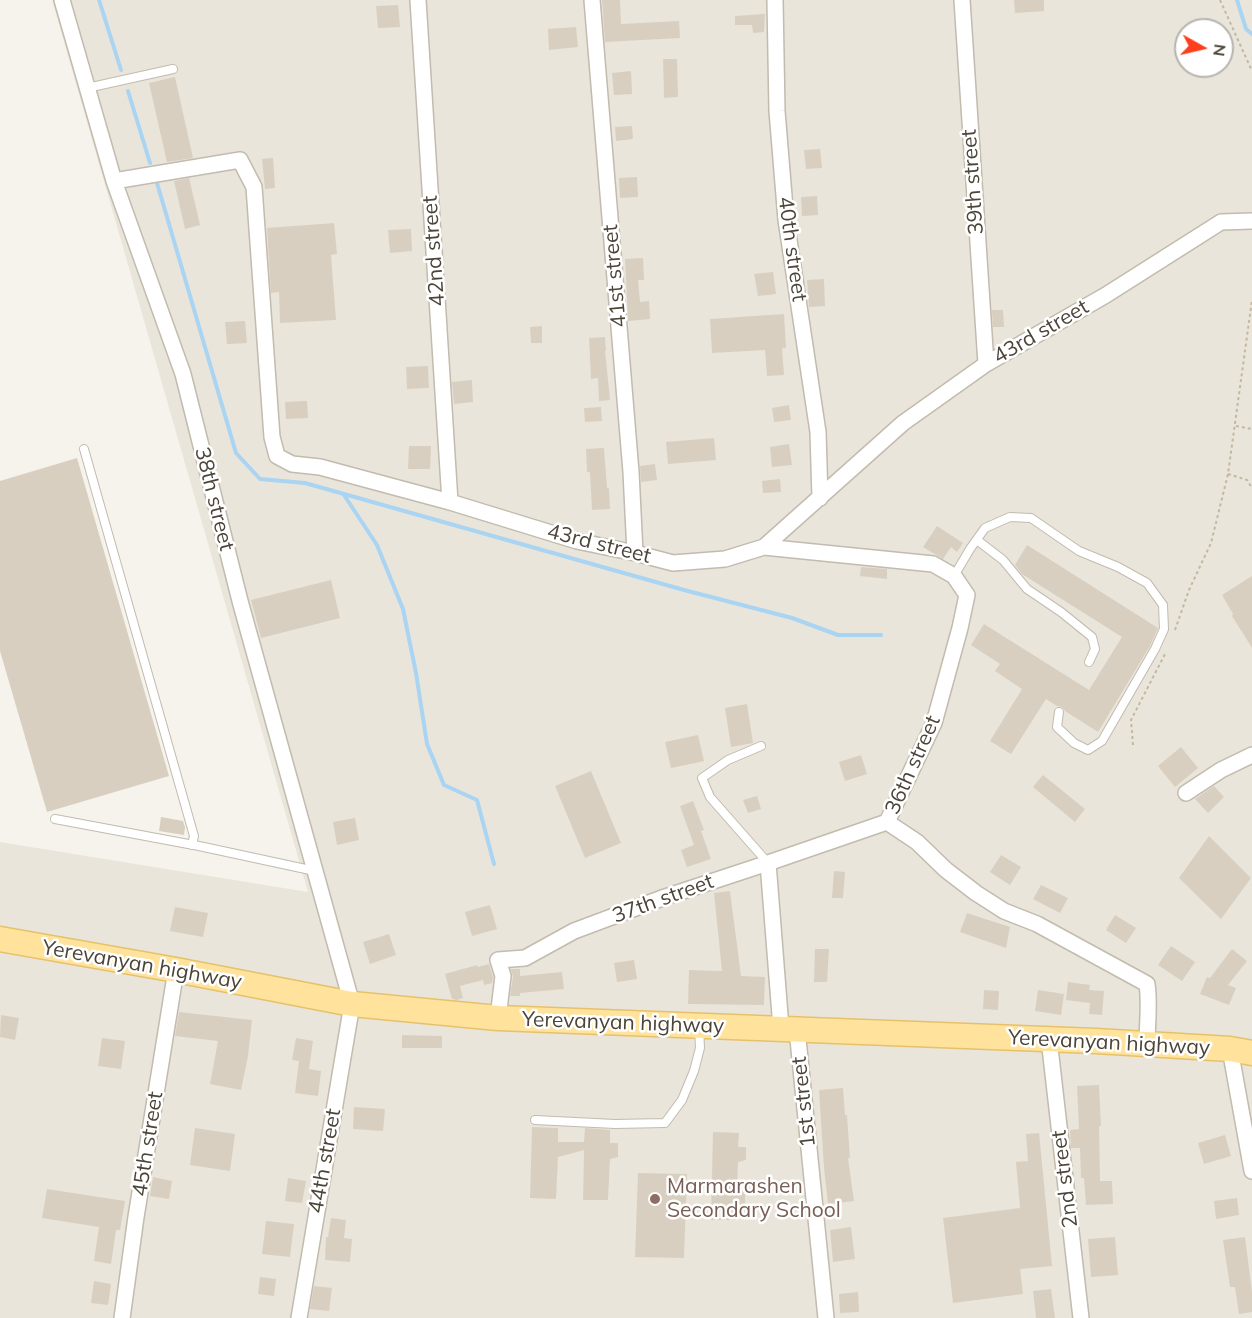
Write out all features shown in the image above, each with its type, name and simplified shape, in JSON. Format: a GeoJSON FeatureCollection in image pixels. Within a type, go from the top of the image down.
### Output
{"type":"FeatureCollection","features":[{"type":"Feature","properties":{"kind":"main road","name":"Yerevanyan highway"},"geometry":{"type":"LineString","coordinates":[[0,939],[352,1004],[498,1018],[1049,1039],[1241,1051]]}},
{"type":"Feature","properties":{"kind":"street","name":"38th street"},"geometry":{"type":"LineString","coordinates":[[62,0],[114,181],[183,374],[240,601],[352,1004]]}},
{"type":"Feature","properties":{"kind":"street","name":"42nd street"},"geometry":{"type":"LineString","coordinates":[[418,0],[450,502]]}},
{"type":"Feature","properties":{"kind":"street","name":"41st street"},"geometry":{"type":"LineString","coordinates":[[591,0],[626,414],[635,553]]}},
{"type":"Feature","properties":{"kind":"street","name":"40th street"},"geometry":{"type":"LineString","coordinates":[[775,0],[777,111],[786,220],[818,432],[820,498]]}},
{"type":"Feature","properties":{"kind":"street","name":"39th street"},"geometry":{"type":"LineString","coordinates":[[962,0],[986,364]]}},
{"type":"Feature","properties":{"kind":"street","name":"43rd street"},"geometry":{"type":"LineString","coordinates":[[114,181],[240,160],[254,186],[272,437],[277,456],[292,464],[320,467],[450,502],[577,541],[674,563],[725,559],[764,547],[903,423],[986,364],[1106,295],[1221,222],[1252,221]]}},
{"type":"Feature","properties":{"kind":"street"},"geometry":{"type":"LineString","coordinates":[[764,547],[933,564],[954,576]]}},
{"type":"Feature","properties":{"kind":"street","name":"36th street"},"geometry":{"type":"LineString","coordinates":[[954,576],[967,595],[940,702],[934,723],[887,822],[917,842],[946,870],[994,905],[1037,924],[1147,984],[1149,998],[1147,1044]]}},
{"type":"Feature","properties":{"kind":"street"},"geometry":{"type":"LineString","coordinates":[[1186,793],[1221,770],[1252,755]]}},
{"type":"Feature","properties":{"kind":"street","name":"37th street"},"geometry":{"type":"LineString","coordinates":[[498,1018],[503,976],[498,960],[525,958],[574,931],[665,897],[887,822]]}},
{"type":"Feature","properties":{"kind":"street","name":"1st street"},"geometry":{"type":"LineString","coordinates":[[768,863],[826,1318]]}},
{"type":"Feature","properties":{"kind":"street","name":"45th street"},"geometry":{"type":"LineString","coordinates":[[122,1318],[135,1217],[176,970]]}},
{"type":"Feature","properties":{"kind":"street","name":"44th street"},"geometry":{"type":"LineString","coordinates":[[299,1318],[352,1004]]}},
{"type":"Feature","properties":{"kind":"street","name":"2nd street"},"geometry":{"type":"LineString","coordinates":[[1049,1039],[1081,1318]]}},
{"type":"Feature","properties":{"kind":"street"},"geometry":{"type":"LineString","coordinates":[[1241,1051],[1252,1171]]}},
{"type":"Feature","properties":{"kind":"lane"},"geometry":{"type":"LineString","coordinates":[[87,88],[173,69]]}},
{"type":"Feature","properties":{"kind":"lane"},"geometry":{"type":"LineString","coordinates":[[84,448],[194,836],[192,845]]}},
{"type":"Feature","properties":{"kind":"lane"},"geometry":{"type":"LineString","coordinates":[[954,576],[985,528],[1010,517],[1031,518],[1079,551],[1118,567],[1147,583],[1163,605],[1164,629],[1155,649],[1102,741],[1088,750],[1074,743],[1058,727],[1059,712]]}},
{"type":"Feature","properties":{"kind":"lane"},"geometry":{"type":"LineString","coordinates":[[976,540],[1003,560],[1027,589],[1092,637],[1095,649],[1089,662]]}},
{"type":"Feature","properties":{"kind":"lane"},"geometry":{"type":"LineString","coordinates":[[761,746],[728,760],[702,778],[710,797],[768,863]]}},
{"type":"Feature","properties":{"kind":"lane"},"geometry":{"type":"LineString","coordinates":[[55,819],[315,871]]}},
{"type":"Feature","properties":{"kind":"lane"},"geometry":{"type":"LineString","coordinates":[[535,1120],[615,1124],[665,1123],[682,1100],[694,1071],[700,1048],[699,1026]]}},
{"type":"Feature","properties":{"kind":"path"},"geometry":{"type":"LineString","coordinates":[[1220,0],[1252,71]]}},
{"type":"Feature","properties":{"kind":"path"},"geometry":{"type":"LineString","coordinates":[[1175,631],[1189,590],[1211,543],[1228,474],[1252,300]]}},
{"type":"Feature","properties":{"kind":"path"},"geometry":{"type":"LineString","coordinates":[[1236,426],[1252,429]]}},
{"type":"Feature","properties":{"kind":"path"},"geometry":{"type":"LineString","coordinates":[[1228,474],[1247,480],[1252,489]]}},
{"type":"Feature","properties":{"kind":"path"},"geometry":{"type":"LineString","coordinates":[[1132,745],[1131,720],[1167,650]]}},
{"type":"Feature","properties":{"kind":"shaded area"},"geometry":{"type":"Polygon","coordinates":[[[52,0],[1252,0],[1252,1318],[0,1318],[0,842],[308,892],[52,0]]]}},
{"type":"Feature","properties":{"kind":"building"},"geometry":{"type":"Polygon","coordinates":[[[602,0],[620,0],[621,24],[679,21],[680,38],[605,42],[602,0]]]}},
{"type":"Feature","properties":{"kind":"building"},"geometry":{"type":"Polygon","coordinates":[[[1014,0],[1044,0],[1044,11],[1015,13],[1014,0]]]}},
{"type":"Feature","properties":{"kind":"building"},"geometry":{"type":"Polygon","coordinates":[[[398,5],[400,27],[378,28],[376,6],[398,5]]]}},
{"type":"Feature","properties":{"kind":"building"},"geometry":{"type":"Polygon","coordinates":[[[765,14],[764,32],[753,33],[752,25],[735,25],[735,16],[765,14]]]}},
{"type":"Feature","properties":{"kind":"building"},"geometry":{"type":"Polygon","coordinates":[[[576,27],[578,47],[549,50],[548,29],[576,27]]]}},
{"type":"Feature","properties":{"kind":"building"},"geometry":{"type":"Polygon","coordinates":[[[663,59],[677,59],[678,97],[664,98],[663,59]]]}},
{"type":"Feature","properties":{"kind":"building"},"geometry":{"type":"Polygon","coordinates":[[[631,71],[632,94],[614,95],[612,73],[631,71]]]}},
{"type":"Feature","properties":{"kind":"building"},"geometry":{"type":"Polygon","coordinates":[[[175,77],[193,158],[167,162],[149,83],[175,77]]]}},
{"type":"Feature","properties":{"kind":"building"},"geometry":{"type":"Polygon","coordinates":[[[632,126],[633,139],[616,141],[615,127],[632,126]]]}},
{"type":"Feature","properties":{"kind":"building"},"geometry":{"type":"Polygon","coordinates":[[[820,149],[822,168],[806,169],[804,150],[820,149]]]}},
{"type":"Feature","properties":{"kind":"building"},"geometry":{"type":"Polygon","coordinates":[[[273,158],[275,188],[265,189],[262,159],[273,158]]]}},
{"type":"Feature","properties":{"kind":"building"},"geometry":{"type":"Polygon","coordinates":[[[637,177],[638,197],[620,198],[619,178],[637,177]]]}},
{"type":"Feature","properties":{"kind":"building"},"geometry":{"type":"Polygon","coordinates":[[[189,178],[200,225],[185,229],[174,181],[189,178]]]}},
{"type":"Feature","properties":{"kind":"building"},"geometry":{"type":"Polygon","coordinates":[[[817,196],[818,215],[802,216],[801,197],[817,196]]]}},
{"type":"Feature","properties":{"kind":"building"},"geometry":{"type":"Polygon","coordinates":[[[334,223],[337,254],[331,255],[336,320],[280,323],[279,292],[271,293],[267,228],[334,223]]]}},
{"type":"Feature","properties":{"kind":"building"},"geometry":{"type":"Polygon","coordinates":[[[411,229],[412,251],[390,253],[388,230],[411,229]]]}},
{"type":"Feature","properties":{"kind":"building"},"geometry":{"type":"Polygon","coordinates":[[[643,258],[644,280],[638,280],[640,302],[649,301],[650,319],[628,321],[625,259],[643,258]]]}},
{"type":"Feature","properties":{"kind":"building"},"geometry":{"type":"Polygon","coordinates":[[[773,272],[776,294],[758,296],[754,274],[773,272]]]}},
{"type":"Feature","properties":{"kind":"building"},"geometry":{"type":"Polygon","coordinates":[[[824,279],[825,306],[809,307],[807,280],[824,279]]]}},
{"type":"Feature","properties":{"kind":"building"},"geometry":{"type":"Polygon","coordinates":[[[992,310],[1003,310],[1004,327],[993,327],[992,310]]]}},
{"type":"Feature","properties":{"kind":"building"},"geometry":{"type":"Polygon","coordinates":[[[784,314],[786,348],[782,348],[784,375],[767,376],[765,350],[712,353],[710,319],[784,314]]]}},
{"type":"Feature","properties":{"kind":"building"},"geometry":{"type":"Polygon","coordinates":[[[245,321],[247,343],[227,344],[225,322],[245,321]]]}},
{"type":"Feature","properties":{"kind":"building"},"geometry":{"type":"Polygon","coordinates":[[[542,326],[542,343],[531,343],[530,327],[542,326]]]}},
{"type":"Feature","properties":{"kind":"building"},"geometry":{"type":"Polygon","coordinates":[[[605,337],[610,400],[599,401],[598,378],[591,379],[589,338],[605,337]]]}},
{"type":"Feature","properties":{"kind":"building"},"geometry":{"type":"Polygon","coordinates":[[[428,366],[429,388],[407,389],[406,367],[428,366]]]}},
{"type":"Feature","properties":{"kind":"building"},"geometry":{"type":"Polygon","coordinates":[[[472,380],[473,402],[454,404],[452,382],[472,380]]]}},
{"type":"Feature","properties":{"kind":"building"},"geometry":{"type":"Polygon","coordinates":[[[307,401],[308,418],[286,419],[285,402],[307,401]]]}},
{"type":"Feature","properties":{"kind":"building"},"geometry":{"type":"Polygon","coordinates":[[[789,405],[791,420],[774,422],[772,408],[789,405]]]}},
{"type":"Feature","properties":{"kind":"building"},"geometry":{"type":"Polygon","coordinates":[[[601,407],[602,421],[585,422],[584,408],[601,407]]]}},
{"type":"Feature","properties":{"kind":"building"},"geometry":{"type":"Polygon","coordinates":[[[714,438],[716,460],[668,464],[666,442],[714,438]]]}},
{"type":"Feature","properties":{"kind":"building"},"geometry":{"type":"Polygon","coordinates":[[[789,444],[792,465],[772,467],[770,447],[789,444]]]}},
{"type":"Feature","properties":{"kind":"building"},"geometry":{"type":"Polygon","coordinates":[[[409,446],[431,446],[430,469],[408,469],[409,446]]]}},
{"type":"Feature","properties":{"kind":"building"},"geometry":{"type":"Polygon","coordinates":[[[604,448],[610,509],[592,510],[586,449],[604,448]]]}},
{"type":"Feature","properties":{"kind":"building"},"geometry":{"type":"Polygon","coordinates":[[[77,458],[169,776],[47,812],[0,651],[0,481],[77,458]]]}},
{"type":"Feature","properties":{"kind":"building"},"geometry":{"type":"Polygon","coordinates":[[[655,464],[657,480],[641,482],[640,466],[655,464]]]}},
{"type":"Feature","properties":{"kind":"building"},"geometry":{"type":"Polygon","coordinates":[[[780,479],[781,492],[763,493],[762,481],[780,479]]]}},
{"type":"Feature","properties":{"kind":"building"},"geometry":{"type":"Polygon","coordinates":[[[937,526],[963,543],[957,552],[951,547],[943,559],[923,547],[937,526]]]}},
{"type":"Feature","properties":{"kind":"building"},"geometry":{"type":"Polygon","coordinates":[[[1027,545],[1158,628],[1150,646],[1098,732],[1062,707],[1046,699],[1011,754],[990,741],[1022,689],[995,671],[1000,664],[971,645],[984,624],[1089,690],[1122,637],[1022,574],[1015,565],[1027,545]]]}},
{"type":"Feature","properties":{"kind":"building"},"geometry":{"type":"Polygon","coordinates":[[[861,567],[887,569],[887,579],[860,576],[861,567]]]}},
{"type":"Feature","properties":{"kind":"building"},"geometry":{"type":"Polygon","coordinates":[[[1252,576],[1252,648],[1222,595],[1252,576]]]}},
{"type":"Feature","properties":{"kind":"building"},"geometry":{"type":"Polygon","coordinates":[[[331,580],[340,618],[261,638],[251,600],[331,580]]]}},
{"type":"Feature","properties":{"kind":"building"},"geometry":{"type":"Polygon","coordinates":[[[747,704],[753,743],[731,747],[725,708],[747,704]]]}},
{"type":"Feature","properties":{"kind":"building"},"geometry":{"type":"Polygon","coordinates":[[[698,735],[704,761],[671,768],[665,742],[698,735]]]}},
{"type":"Feature","properties":{"kind":"building"},"geometry":{"type":"Polygon","coordinates":[[[1181,747],[1198,768],[1175,787],[1158,766],[1181,747]]]}},
{"type":"Feature","properties":{"kind":"building"},"geometry":{"type":"Polygon","coordinates":[[[861,755],[867,774],[845,781],[839,762],[861,755]]]}},
{"type":"Feature","properties":{"kind":"building"},"geometry":{"type":"Polygon","coordinates":[[[591,771],[621,843],[585,858],[555,786],[591,771]]]}},
{"type":"Feature","properties":{"kind":"building"},"geometry":{"type":"Polygon","coordinates":[[[1043,775],[1085,809],[1075,822],[1033,787],[1043,775]]]}},
{"type":"Feature","properties":{"kind":"building"},"geometry":{"type":"Polygon","coordinates":[[[1214,786],[1224,797],[1208,813],[1195,799],[1214,786]]]}},
{"type":"Feature","properties":{"kind":"building"},"geometry":{"type":"Polygon","coordinates":[[[757,796],[761,809],[748,813],[743,800],[757,796]]]}},
{"type":"Feature","properties":{"kind":"building"},"geometry":{"type":"Polygon","coordinates":[[[693,801],[704,830],[701,831],[711,859],[687,867],[681,850],[694,845],[680,806],[693,801]]]}},
{"type":"Feature","properties":{"kind":"building"},"geometry":{"type":"Polygon","coordinates":[[[161,817],[183,821],[184,835],[159,831],[161,817]]]}},
{"type":"Feature","properties":{"kind":"building"},"geometry":{"type":"Polygon","coordinates":[[[355,818],[359,840],[337,845],[333,822],[355,818]]]}},
{"type":"Feature","properties":{"kind":"building"},"geometry":{"type":"Polygon","coordinates":[[[1209,836],[1251,878],[1221,919],[1179,878],[1209,836]]]}},
{"type":"Feature","properties":{"kind":"building"},"geometry":{"type":"Polygon","coordinates":[[[1001,855],[1021,867],[1010,885],[990,872],[1001,855]]]}},
{"type":"Feature","properties":{"kind":"building"},"geometry":{"type":"Polygon","coordinates":[[[834,871],[845,872],[843,898],[832,898],[834,871]]]}},
{"type":"Feature","properties":{"kind":"building"},"geometry":{"type":"Polygon","coordinates":[[[1041,885],[1068,898],[1060,913],[1033,899],[1041,885]]]}},
{"type":"Feature","properties":{"kind":"building"},"geometry":{"type":"Polygon","coordinates":[[[730,891],[741,976],[765,977],[764,1005],[688,1004],[689,970],[722,971],[714,893],[730,891]]]}},
{"type":"Feature","properties":{"kind":"building"},"geometry":{"type":"Polygon","coordinates":[[[490,905],[497,929],[472,936],[465,912],[490,905]]]}},
{"type":"Feature","properties":{"kind":"building"},"geometry":{"type":"Polygon","coordinates":[[[175,907],[208,913],[203,937],[170,931],[175,907]]]}},
{"type":"Feature","properties":{"kind":"building"},"geometry":{"type":"Polygon","coordinates":[[[967,913],[1010,927],[1006,948],[960,932],[967,913]]]}},
{"type":"Feature","properties":{"kind":"building"},"geometry":{"type":"Polygon","coordinates":[[[1115,915],[1136,928],[1126,943],[1106,930],[1115,915]]]}},
{"type":"Feature","properties":{"kind":"building"},"geometry":{"type":"Polygon","coordinates":[[[389,934],[396,955],[370,964],[363,942],[389,934]]]}},
{"type":"Feature","properties":{"kind":"building"},"geometry":{"type":"Polygon","coordinates":[[[1171,946],[1195,962],[1182,981],[1158,965],[1171,946]]]}},
{"type":"Feature","properties":{"kind":"building"},"geometry":{"type":"Polygon","coordinates":[[[815,949],[829,949],[827,982],[814,982],[815,949]]]}},
{"type":"Feature","properties":{"kind":"building"},"geometry":{"type":"Polygon","coordinates":[[[1232,949],[1247,961],[1228,985],[1236,988],[1229,1005],[1200,994],[1207,977],[1210,978],[1232,949]]]}},
{"type":"Feature","properties":{"kind":"building"},"geometry":{"type":"Polygon","coordinates":[[[634,960],[637,979],[617,982],[614,963],[634,960]]]}},
{"type":"Feature","properties":{"kind":"building"},"geometry":{"type":"Polygon","coordinates":[[[489,964],[493,977],[492,983],[484,985],[483,980],[460,986],[463,998],[452,999],[445,974],[489,964]]]}},
{"type":"Feature","properties":{"kind":"building"},"geometry":{"type":"Polygon","coordinates":[[[511,969],[520,969],[520,976],[562,972],[564,989],[510,996],[513,977],[511,969]]]}},
{"type":"Feature","properties":{"kind":"building"},"geometry":{"type":"Polygon","coordinates":[[[1068,982],[1090,985],[1089,990],[1104,991],[1102,1015],[1089,1014],[1090,1003],[1066,1000],[1068,982]]]}},
{"type":"Feature","properties":{"kind":"building"},"geometry":{"type":"Polygon","coordinates":[[[984,990],[999,991],[998,1010],[983,1009],[984,990]]]}},
{"type":"Feature","properties":{"kind":"building"},"geometry":{"type":"Polygon","coordinates":[[[1038,990],[1064,994],[1061,1015],[1035,1011],[1038,990]]]}},
{"type":"Feature","properties":{"kind":"building"},"geometry":{"type":"Polygon","coordinates":[[[179,1012],[252,1020],[241,1090],[210,1084],[218,1041],[175,1036],[179,1012]]]}},
{"type":"Feature","properties":{"kind":"building"},"geometry":{"type":"Polygon","coordinates":[[[1,1015],[19,1018],[15,1040],[0,1037],[1,1015]]]}},
{"type":"Feature","properties":{"kind":"building"},"geometry":{"type":"Polygon","coordinates":[[[402,1035],[442,1036],[442,1048],[402,1048],[402,1035]]]}},
{"type":"Feature","properties":{"kind":"building"},"geometry":{"type":"Polygon","coordinates":[[[102,1038],[125,1041],[121,1069],[98,1066],[102,1038]]]}},
{"type":"Feature","properties":{"kind":"building"},"geometry":{"type":"Polygon","coordinates":[[[296,1038],[313,1041],[309,1069],[321,1071],[318,1096],[295,1093],[299,1061],[292,1060],[296,1038]]]}},
{"type":"Feature","properties":{"kind":"building"},"geometry":{"type":"Polygon","coordinates":[[[1099,1085],[1100,1181],[1112,1181],[1113,1204],[1086,1205],[1084,1178],[1081,1178],[1080,1148],[1071,1148],[1070,1130],[1079,1129],[1077,1086],[1099,1085]]]}},
{"type":"Feature","properties":{"kind":"building"},"geometry":{"type":"Polygon","coordinates":[[[843,1088],[845,1115],[847,1115],[850,1158],[848,1158],[854,1201],[828,1204],[819,1090],[843,1088]]]}},
{"type":"Feature","properties":{"kind":"building"},"geometry":{"type":"Polygon","coordinates":[[[354,1107],[385,1109],[383,1131],[353,1129],[354,1107]]]}},
{"type":"Feature","properties":{"kind":"building"},"geometry":{"type":"Polygon","coordinates":[[[532,1127],[558,1128],[558,1142],[584,1142],[585,1128],[610,1130],[610,1143],[618,1143],[618,1157],[610,1159],[608,1200],[583,1200],[584,1150],[558,1157],[556,1199],[530,1198],[532,1127]]]}},
{"type":"Feature","properties":{"kind":"building"},"geometry":{"type":"Polygon","coordinates":[[[195,1128],[235,1134],[230,1171],[190,1165],[195,1128]]]}},
{"type":"Feature","properties":{"kind":"building"},"geometry":{"type":"Polygon","coordinates":[[[713,1132],[739,1133],[738,1147],[746,1147],[746,1160],[738,1162],[737,1189],[745,1192],[745,1206],[736,1205],[736,1220],[711,1220],[713,1132]]]}},
{"type":"Feature","properties":{"kind":"building"},"geometry":{"type":"Polygon","coordinates":[[[1039,1133],[1052,1266],[1020,1269],[1023,1294],[953,1303],[943,1218],[1020,1208],[1016,1162],[1028,1161],[1026,1134],[1039,1133]]]}},
{"type":"Feature","properties":{"kind":"building"},"geometry":{"type":"Polygon","coordinates":[[[1225,1135],[1231,1156],[1204,1164],[1198,1143],[1225,1135]]]}},
{"type":"Feature","properties":{"kind":"building"},"geometry":{"type":"Polygon","coordinates":[[[638,1173],[687,1174],[684,1258],[635,1257],[638,1173]]]}},
{"type":"Feature","properties":{"kind":"building"},"geometry":{"type":"Polygon","coordinates":[[[153,1177],[172,1181],[169,1199],[150,1196],[153,1177]]]}},
{"type":"Feature","properties":{"kind":"building"},"geometry":{"type":"Polygon","coordinates":[[[288,1178],[306,1181],[302,1203],[285,1201],[288,1178]]]}},
{"type":"Feature","properties":{"kind":"building"},"geometry":{"type":"Polygon","coordinates":[[[47,1189],[125,1201],[120,1230],[116,1230],[111,1264],[94,1261],[99,1227],[42,1218],[47,1189]]]}},
{"type":"Feature","properties":{"kind":"building"},"geometry":{"type":"Polygon","coordinates":[[[1237,1198],[1239,1215],[1216,1219],[1214,1201],[1237,1198]]]}},
{"type":"Feature","properties":{"kind":"building"},"geometry":{"type":"Polygon","coordinates":[[[331,1218],[346,1220],[344,1238],[352,1239],[350,1262],[325,1260],[326,1237],[328,1237],[331,1218]]]}},
{"type":"Feature","properties":{"kind":"building"},"geometry":{"type":"Polygon","coordinates":[[[266,1221],[294,1224],[290,1257],[262,1254],[266,1221]]]}},
{"type":"Feature","properties":{"kind":"building"},"geometry":{"type":"Polygon","coordinates":[[[851,1227],[855,1259],[833,1262],[830,1230],[851,1227]]]}},
{"type":"Feature","properties":{"kind":"building"},"geometry":{"type":"Polygon","coordinates":[[[1115,1237],[1118,1275],[1091,1277],[1088,1239],[1115,1237]]]}},
{"type":"Feature","properties":{"kind":"building"},"geometry":{"type":"Polygon","coordinates":[[[1245,1237],[1252,1292],[1252,1312],[1239,1314],[1235,1287],[1230,1287],[1223,1240],[1245,1237]]]}},
{"type":"Feature","properties":{"kind":"building"},"geometry":{"type":"Polygon","coordinates":[[[260,1277],[276,1279],[274,1296],[258,1294],[260,1277]]]}},
{"type":"Feature","properties":{"kind":"building"},"geometry":{"type":"Polygon","coordinates":[[[94,1281],[111,1284],[108,1305],[91,1303],[94,1281]]]}},
{"type":"Feature","properties":{"kind":"building"},"geometry":{"type":"Polygon","coordinates":[[[314,1286],[332,1288],[329,1311],[310,1309],[314,1286]]]}},
{"type":"Feature","properties":{"kind":"building"},"geometry":{"type":"Polygon","coordinates":[[[1051,1289],[1055,1318],[1036,1318],[1033,1291],[1051,1289]]]}},
{"type":"Feature","properties":{"kind":"building"},"geometry":{"type":"Polygon","coordinates":[[[858,1292],[859,1312],[840,1313],[839,1294],[858,1292]]]}},
{"type":"Feature","properties":{"kind":"waterway"},"geometry":{"type":"LineString","coordinates":[[99,0],[121,70]]}},
{"type":"Feature","properties":{"kind":"waterway"},"geometry":{"type":"LineString","coordinates":[[1237,0],[1246,29],[1252,34]]}},
{"type":"Feature","properties":{"kind":"waterway"},"geometry":{"type":"LineString","coordinates":[[128,91],[150,163]]}},
{"type":"Feature","properties":{"kind":"waterway"},"geometry":{"type":"LineString","coordinates":[[157,183],[236,453],[260,479],[305,483],[684,590],[792,618],[838,635],[881,635]]}},
{"type":"Feature","properties":{"kind":"waterway"},"geometry":{"type":"LineString","coordinates":[[344,495],[377,545],[403,609],[427,744],[444,785],[477,800],[494,864]]}},
{"type":"Feature","properties":{"kind":"place","name":"Marmarashen Secondary School"},"geometry":{"type":"Point","coordinates":[655,1199]}}]}
